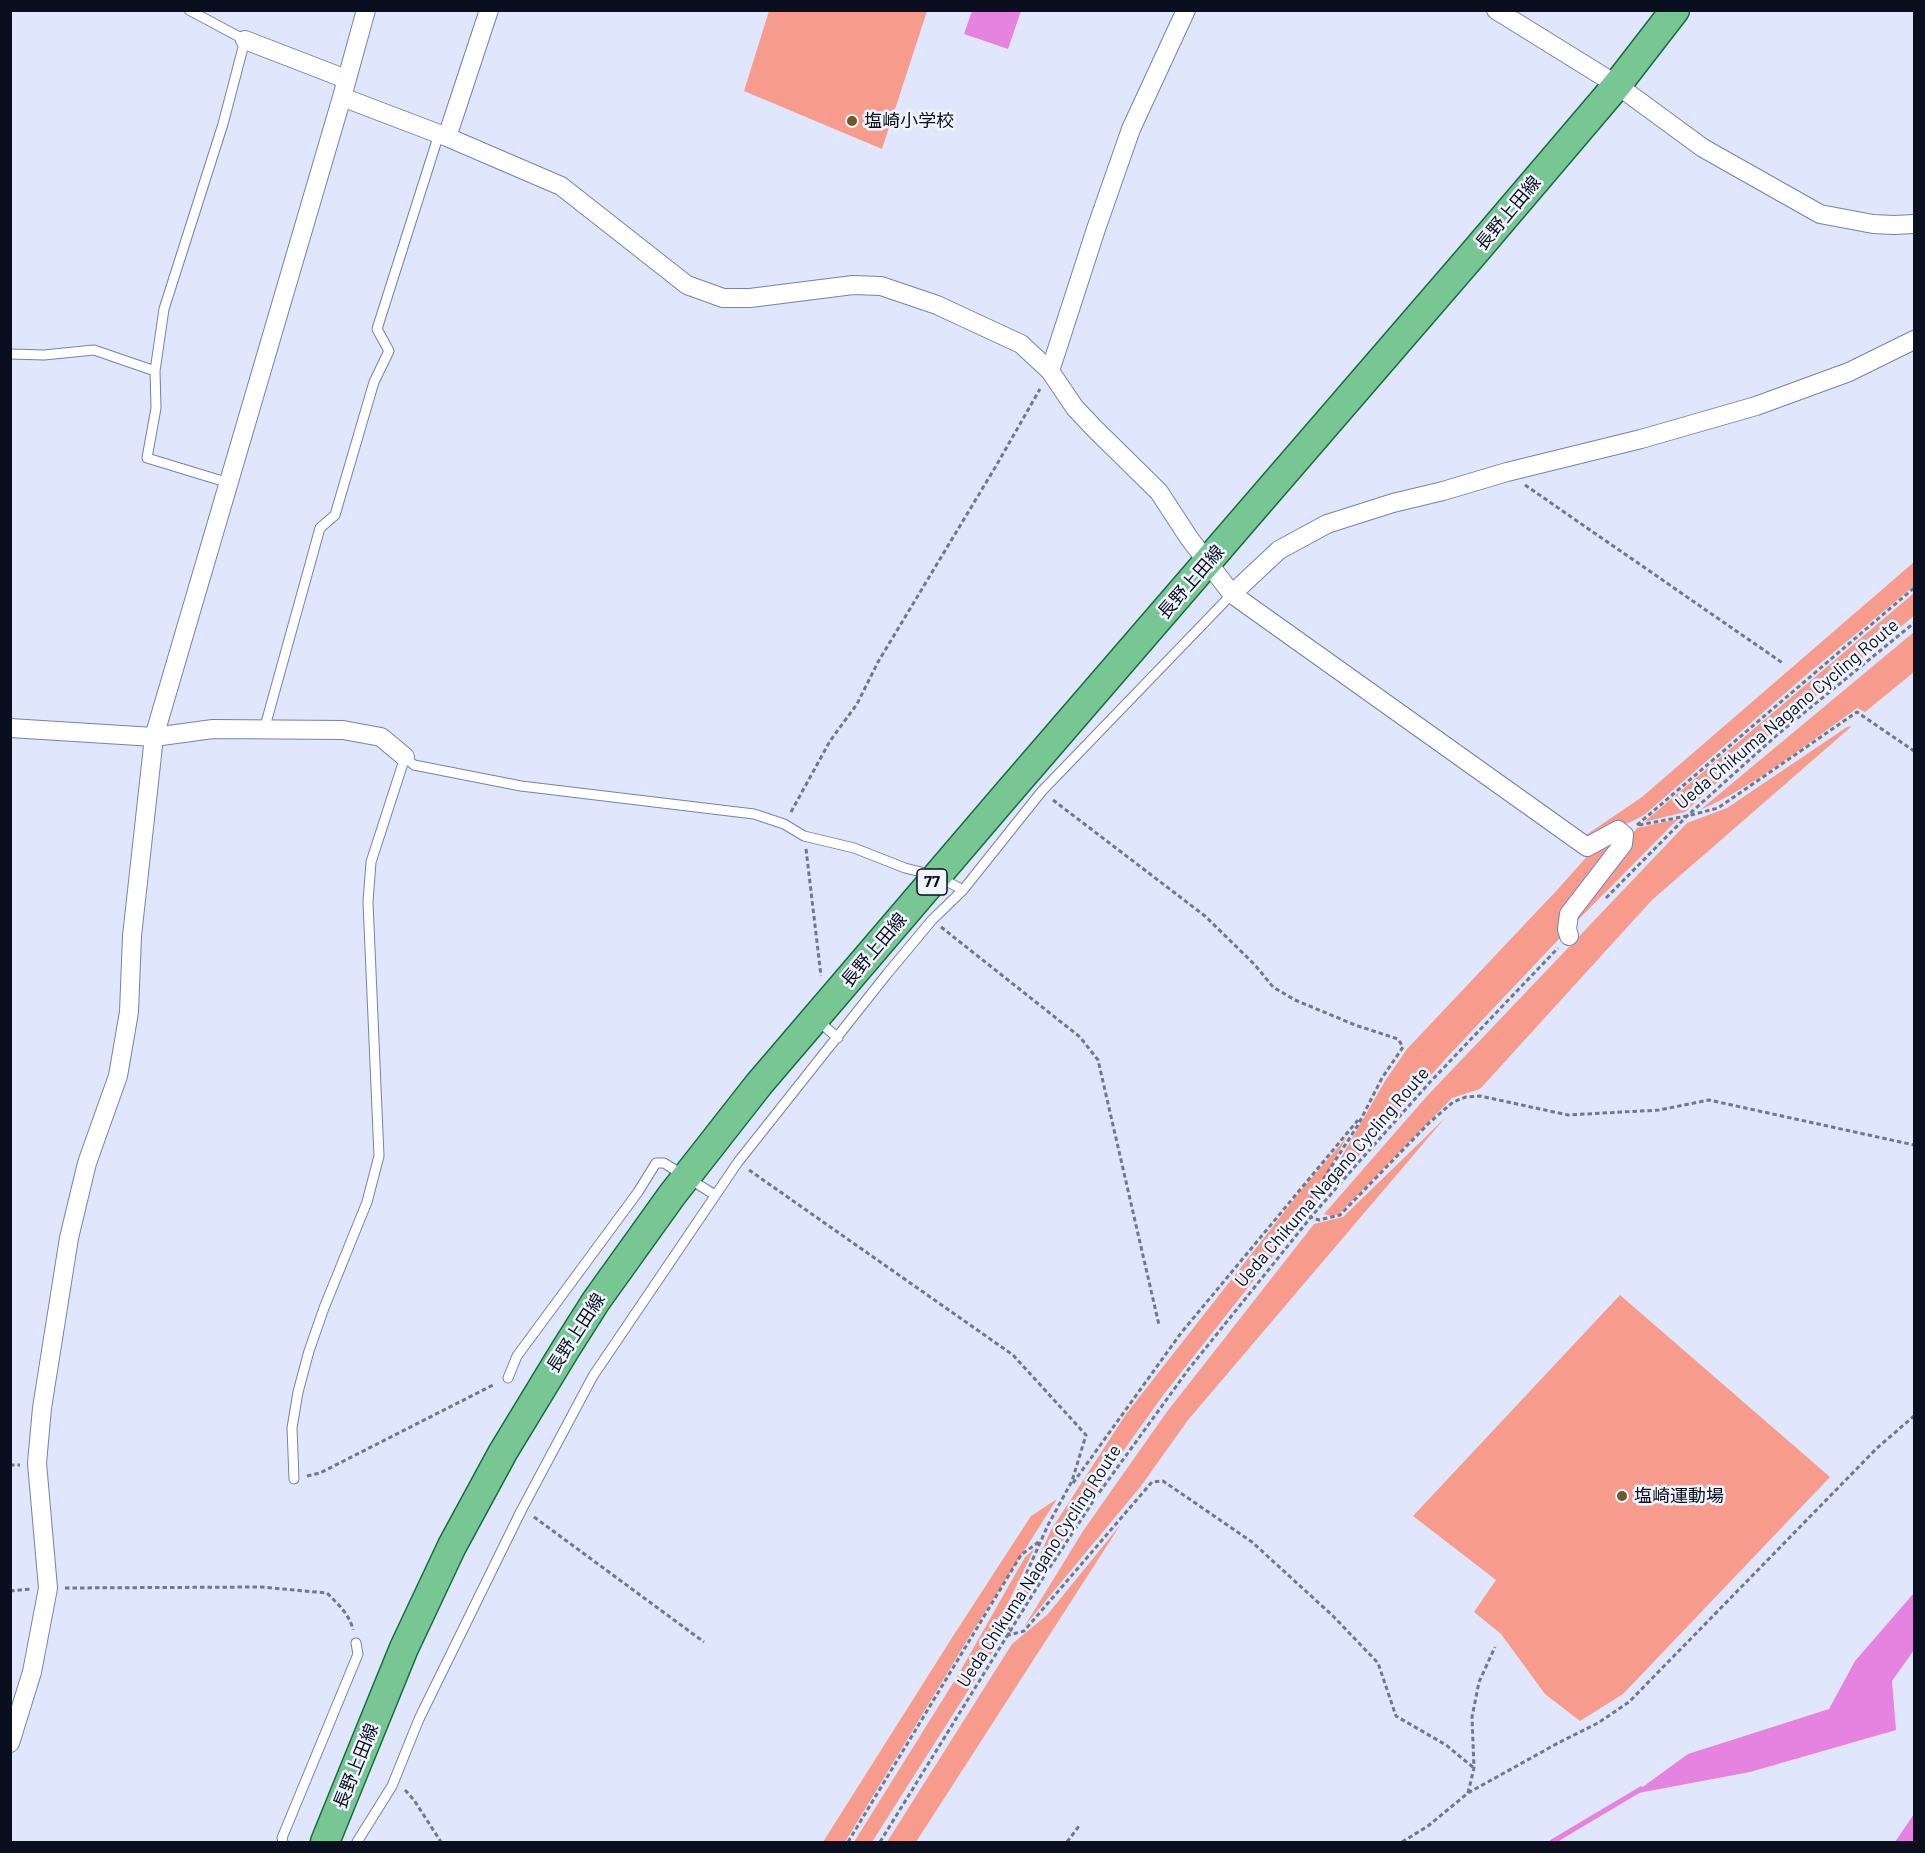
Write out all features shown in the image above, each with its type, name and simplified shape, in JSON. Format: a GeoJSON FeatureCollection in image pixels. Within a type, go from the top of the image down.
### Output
{"type":"FeatureCollection","features":[{"type":"Feature","properties":{"kind":"main road","name":"長野上田線"},"geometry":{"type":"LineString","coordinates":[[325,1842],[404,1648],[452,1546],[509,1442],[571,1340],[596,1301],[686,1176],[759,1084],[1617,85],[1675,10]]}},
{"type":"Feature","properties":{"kind":"street"},"geometry":{"type":"LineString","coordinates":[[10,1743],[32,1672],[48,1588],[37,1463],[42,1408],[69,1238],[87,1163],[118,1076],[129,1012],[132,936],[154,737],[366,10]]}},
{"type":"Feature","properties":{"kind":"street"},"geometry":{"type":"LineString","coordinates":[[443,136],[489,10]]}},
{"type":"Feature","properties":{"kind":"street"},"geometry":{"type":"LineString","coordinates":[[1050,371],[1131,129],[1186,10]]}},
{"type":"Feature","properties":{"kind":"street"},"geometry":{"type":"LineString","coordinates":[[1496,10],[1617,85],[1703,148],[1820,214],[1873,224],[1914,224]]}},
{"type":"Feature","properties":{"kind":"street"},"geometry":{"type":"LineString","coordinates":[[245,40],[443,136],[561,186],[687,285],[723,298],[750,298],[854,285],[881,286],[937,305],[1021,344],[1050,371],[1075,408],[1159,492],[1232,594],[1587,847],[1618,830],[1630,830],[1623,844],[1569,914],[1567,929],[1569,936]]}},
{"type":"Feature","properties":{"kind":"street"},"geometry":{"type":"LineString","coordinates":[[1232,594],[1280,550],[1327,524],[1393,503],[1641,439],[1756,406],[1850,372],[1914,340]]}},
{"type":"Feature","properties":{"kind":"street"},"geometry":{"type":"LineString","coordinates":[[10,728],[154,737],[213,729],[343,730],[381,737],[405,756]]}},
{"type":"Feature","properties":{"kind":"lane"},"geometry":{"type":"LineString","coordinates":[[189,10],[245,40],[223,124],[164,309],[154,371],[156,408],[147,458],[229,483]]}},
{"type":"Feature","properties":{"kind":"lane"},"geometry":{"type":"LineString","coordinates":[[264,730],[320,528],[335,515],[374,382],[389,351],[377,329],[443,136]]}},
{"type":"Feature","properties":{"kind":"lane"},"geometry":{"type":"LineString","coordinates":[[10,354],[44,355],[94,350],[154,371]]}},
{"type":"Feature","properties":{"kind":"lane"},"geometry":{"type":"LineString","coordinates":[[357,1842],[392,1786],[419,1719],[521,1511],[593,1376],[738,1162],[887,974],[932,921],[963,890],[1042,791],[1232,594]]}},
{"type":"Feature","properties":{"kind":"lane"},"geometry":{"type":"LineString","coordinates":[[294,1479],[292,1428],[298,1392],[324,1308],[367,1203],[379,1156],[368,902],[371,862],[405,756],[414,765],[521,786],[754,814],[784,824],[804,836],[854,849],[905,868],[937,876],[963,890]]}},
{"type":"Feature","properties":{"kind":"lane"},"geometry":{"type":"LineString","coordinates":[[816,1019],[838,1038]]}},
{"type":"Feature","properties":{"kind":"lane"},"geometry":{"type":"LineString","coordinates":[[508,1378],[517,1356],[638,1192],[656,1163],[664,1163],[715,1195]]}},
{"type":"Feature","properties":{"kind":"lane"},"geometry":{"type":"LineString","coordinates":[[283,1842],[282,1838],[358,1654],[356,1643]]}},
{"type":"Feature","properties":{"kind":"path"},"geometry":{"type":"LineString","coordinates":[[784,824],[830,741],[857,704],[878,662],[996,466],[1050,371]]}},
{"type":"Feature","properties":{"kind":"path"},"geometry":{"type":"LineString","coordinates":[[1507,472],[1784,664]]}},
{"type":"Feature","properties":{"kind":"path"},"geometry":{"type":"LineString","coordinates":[[1630,830],[1914,588]]}},
{"type":"Feature","properties":{"kind":"path","name":"Ueda Chikuma Nagano Cycling Route"},"geometry":{"type":"LineString","coordinates":[[1603,902],[1687,816],[1778,735],[1914,623]]}},
{"type":"Feature","properties":{"kind":"path"},"geometry":{"type":"LineString","coordinates":[[1630,830],[1718,808],[1857,712],[1914,751]]}},
{"type":"Feature","properties":{"kind":"path"},"geometry":{"type":"LineString","coordinates":[[1042,791],[1206,916],[1255,965],[1273,987],[1305,1005],[1398,1039],[1403,1047],[1382,1078],[1364,1114],[1308,1203],[1311,1217],[1318,1220],[1340,1215],[1429,1123],[1453,1102],[1466,1097],[1480,1096],[1568,1115],[1659,1110],[1709,1100],[1914,1145]]}},
{"type":"Feature","properties":{"kind":"path"},"geometry":{"type":"LineString","coordinates":[[804,836],[820,971],[824,986],[834,997]]}},
{"type":"Feature","properties":{"kind":"path"},"geometry":{"type":"LineString","coordinates":[[932,921],[1080,1037],[1098,1060],[1159,1325]]}},
{"type":"Feature","properties":{"kind":"path","name":"Ueda Chikuma Nagano Cycling Route"},"geometry":{"type":"LineString","coordinates":[[880,1842],[1041,1581],[1096,1497],[1188,1370],[1311,1217],[1431,1081],[1569,936]]}},
{"type":"Feature","properties":{"kind":"path"},"geometry":{"type":"LineString","coordinates":[[1065,1493],[1181,1333],[1364,1114]]}},
{"type":"Feature","properties":{"kind":"path"},"geometry":{"type":"LineString","coordinates":[[738,1162],[1013,1355],[1086,1435],[1072,1481],[1041,1540],[1007,1617],[1009,1635],[1024,1632],[1152,1482],[1163,1481],[1252,1542],[1333,1616],[1378,1663],[1396,1716],[1446,1745],[1474,1768]]}},
{"type":"Feature","properties":{"kind":"path"},"geometry":{"type":"LineString","coordinates":[[294,1479],[320,1473],[508,1378]]}},
{"type":"Feature","properties":{"kind":"path"},"geometry":{"type":"LineString","coordinates":[[1402,1842],[1428,1826],[1468,1793],[1558,1743],[1598,1724],[1629,1702],[1876,1448],[1914,1416]]}},
{"type":"Feature","properties":{"kind":"path"},"geometry":{"type":"LineString","coordinates":[[521,1511],[532,1515],[704,1642]]}},
{"type":"Feature","properties":{"kind":"path"},"geometry":{"type":"LineString","coordinates":[[848,1842],[1021,1555],[1041,1540]]}},
{"type":"Feature","properties":{"kind":"path"},"geometry":{"type":"LineString","coordinates":[[10,1591],[48,1588],[261,1587],[327,1593],[351,1622],[356,1643]]}},
{"type":"Feature","properties":{"kind":"path"},"geometry":{"type":"LineString","coordinates":[[1468,1793],[1474,1768],[1472,1717],[1479,1682],[1495,1647]]}},
{"type":"Feature","properties":{"kind":"path"},"geometry":{"type":"LineString","coordinates":[[392,1786],[405,1790],[414,1800],[441,1842]]}},
{"type":"Feature","properties":{"kind":"path"},"geometry":{"type":"LineString","coordinates":[[1067,1842],[1079,1826]]}},
{"type":"Feature","properties":{"kind":"shaded area"},"geometry":{"type":"Polygon","coordinates":[[[769,11],[927,11],[882,149],[744,91],[769,11]]]}},
{"type":"Feature","properties":{"kind":"shaded area"},"geometry":{"type":"Polygon","coordinates":[[[972,11],[1021,11],[1008,49],[964,34],[972,11]]]}},
{"type":"Feature","properties":{"kind":"shaded area"},"geometry":{"type":"Polygon","coordinates":[[[1914,562],[1914,586],[1812,670],[1644,815],[1616,828],[1586,835],[1642,797],[1914,562]]]}},
{"type":"Feature","properties":{"kind":"shaded area"},"geometry":{"type":"Polygon","coordinates":[[[1914,593],[1914,616],[1786,720],[1685,812],[1644,822],[1914,593]]]}},
{"type":"Feature","properties":{"kind":"shaded area"},"geometry":{"type":"Polygon","coordinates":[[[1914,632],[1914,672],[1865,712],[1857,708],[1741,789],[1700,810],[1914,632]]]}},
{"type":"Feature","properties":{"kind":"shaded area"},"geometry":{"type":"Polygon","coordinates":[[[1852,726],[1652,900],[1480,1089],[1452,1098],[1339,1214],[1331,1216],[1324,1214],[1427,1096],[1687,823],[1727,808],[1847,727],[1852,726]]]}},
{"type":"Feature","properties":{"kind":"shaded area"},"geometry":{"type":"Polygon","coordinates":[[[1678,819],[1573,925],[1574,914],[1637,828],[1678,819]]]}},
{"type":"Feature","properties":{"kind":"shaded area"},"geometry":{"type":"Polygon","coordinates":[[[1620,839],[1565,911],[1560,938],[1450,1054],[1312,1208],[1385,1081],[1407,1049],[1591,852],[1620,839]]]}},
{"type":"Feature","properties":{"kind":"shaded area"},"geometry":{"type":"Polygon","coordinates":[[[1445,1118],[1188,1420],[1141,1486],[1024,1627],[1083,1531],[1166,1413],[1314,1224],[1343,1217],[1445,1118]]]}},
{"type":"Feature","properties":{"kind":"shaded area"},"geometry":{"type":"Polygon","coordinates":[[[1346,1138],[1306,1214],[1164,1394],[1099,1485],[1010,1622],[1051,1530],[1126,1414],[1303,1188],[1346,1138]]]}},
{"type":"Feature","properties":{"kind":"shaded area","name":"塩崎運動場"},"geometry":{"type":"Polygon","coordinates":[[[1620,1295],[1830,1477],[1623,1694],[1580,1721],[1545,1694],[1501,1634],[1474,1612],[1496,1580],[1413,1516],[1620,1295]]]}},
{"type":"Feature","properties":{"kind":"shaded area"},"geometry":{"type":"Polygon","coordinates":[[[1057,1499],[969,1637],[845,1842],[823,1842],[1031,1516],[1057,1499]]]}},
{"type":"Feature","properties":{"kind":"shaded area"},"geometry":{"type":"Polygon","coordinates":[[[1121,1524],[916,1842],[887,1842],[1012,1644],[1047,1615],[1121,1524]]]}},
{"type":"Feature","properties":{"kind":"shaded area"},"geometry":{"type":"Polygon","coordinates":[[[1034,1549],[1003,1614],[1002,1637],[872,1842],[854,1842],[958,1675],[1025,1557],[1034,1549]]]}},
{"type":"Feature","properties":{"kind":"shaded area"},"geometry":{"type":"Polygon","coordinates":[[[1914,1593],[1914,1650],[1892,1681],[1896,1730],[1750,1772],[1633,1794],[1688,1754],[1829,1709],[1855,1661],[1914,1593]]]}},
{"type":"Feature","properties":{"kind":"shaded area"},"geometry":{"type":"Polygon","coordinates":[[[1914,1814],[1914,1842],[1895,1842],[1914,1814]]]}},
{"type":"Feature","properties":{"kind":"waterway"},"geometry":{"type":"LineString","coordinates":[[1552,1842],[1641,1789]]}},
{"type":"Feature","properties":{"kind":"place","name":"塩崎小学校"},"geometry":{"type":"Point","coordinates":[852,121]}},
{"type":"Feature","properties":{"kind":"place","name":"塩崎運動場"},"geometry":{"type":"Point","coordinates":[1622,1496]}}]}
